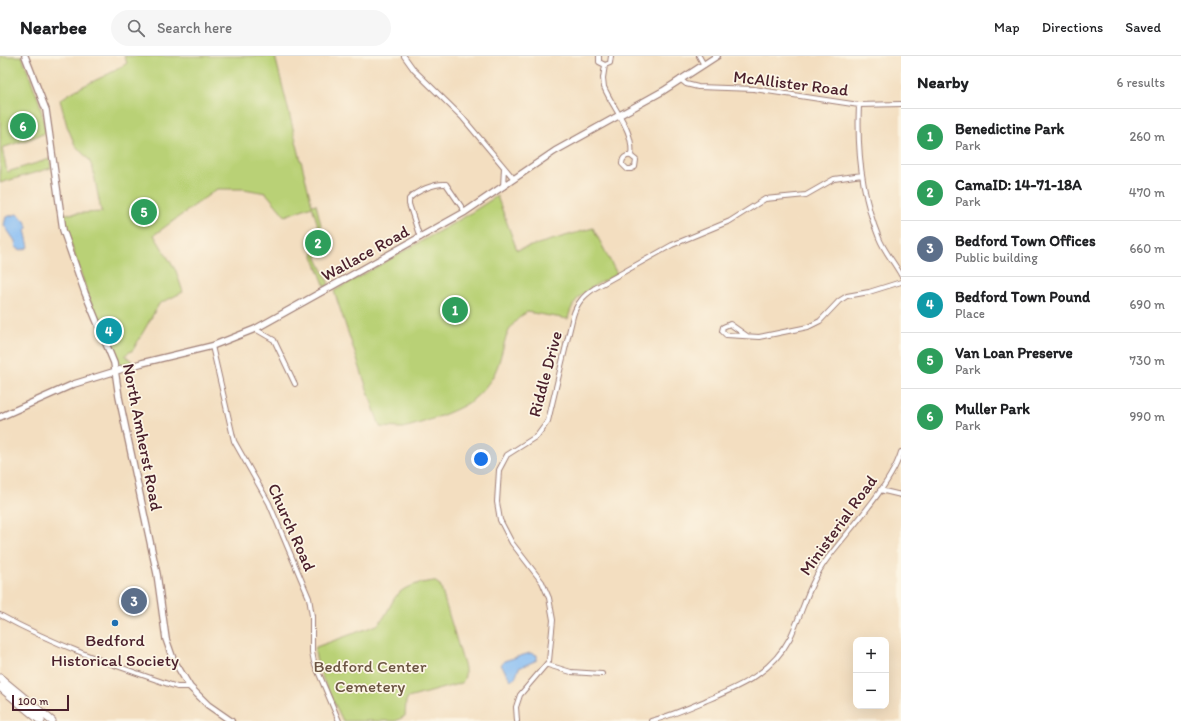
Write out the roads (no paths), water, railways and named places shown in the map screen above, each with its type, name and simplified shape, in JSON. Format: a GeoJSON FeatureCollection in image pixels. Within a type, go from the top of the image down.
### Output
{"type":"FeatureCollection","features":[{"type":"Feature","properties":{"kind":"highway"},"geometry":{"type":"LineString","coordinates":[[0,678],[52,721]]}},
{"type":"Feature","properties":{"kind":"highway"},"geometry":{"type":"LineString","coordinates":[[0,687],[41,721]]}},
{"type":"Feature","properties":{"kind":"street","name":"North Amherst Road"},"geometry":{"type":"LineString","coordinates":[[25,56],[46,110],[63,230],[85,293],[110,351],[156,569],[164,633],[173,659],[190,687],[208,705],[231,721]]}},
{"type":"Feature","properties":{"kind":"street"},"geometry":{"type":"LineString","coordinates":[[404,56],[417,74],[462,116],[514,179]]}},
{"type":"Feature","properties":{"kind":"street"},"geometry":{"type":"LineString","coordinates":[[599,56],[600,62],[605,65]]}},
{"type":"Feature","properties":{"kind":"street"},"geometry":{"type":"LineString","coordinates":[[605,65],[610,63],[611,56]]}},
{"type":"Feature","properties":{"kind":"street"},"geometry":{"type":"LineString","coordinates":[[698,56],[704,65]]}},
{"type":"Feature","properties":{"kind":"street","name":"Wallace Road"},"geometry":{"type":"LineString","coordinates":[[0,417],[26,407],[62,389],[142,363],[212,346],[255,329],[465,212],[555,151],[619,116],[717,56]]}},
{"type":"Feature","properties":{"kind":"street"},"geometry":{"type":"LineString","coordinates":[[605,65],[603,78],[604,87],[630,139],[631,156]]}},
{"type":"Feature","properties":{"kind":"street","name":"McAllister Road"},"geometry":{"type":"LineString","coordinates":[[680,79],[686,84],[698,87],[754,89],[859,105],[901,104]]}},
{"type":"Feature","properties":{"kind":"street"},"geometry":{"type":"LineString","coordinates":[[859,105],[862,175],[879,238],[901,275]]}},
{"type":"Feature","properties":{"kind":"street"},"geometry":{"type":"LineString","coordinates":[[503,187],[504,168]]}},
{"type":"Feature","properties":{"kind":"street","name":"Riddle Drive"},"geometry":{"type":"LineString","coordinates":[[548,665],[551,655],[553,629],[549,598],[537,574],[515,548],[503,528],[498,511],[498,479],[500,466],[507,455],[537,436],[548,421],[573,316],[578,303],[584,296],[595,288],[667,247],[722,225],[765,199],[806,195],[834,179],[862,175]]}},
{"type":"Feature","properties":{"kind":"street"},"geometry":{"type":"LineString","coordinates":[[420,238],[409,204],[409,199],[412,195],[437,185],[446,184],[465,212]]}},
{"type":"Feature","properties":{"kind":"street"},"geometry":{"type":"LineString","coordinates":[[747,336],[731,324],[726,324],[723,327],[722,331],[726,335],[763,337],[812,325],[823,318],[839,301],[847,296],[869,292],[901,282]]}},
{"type":"Feature","properties":{"kind":"street"},"geometry":{"type":"LineString","coordinates":[[255,329],[274,340],[295,384]]}},
{"type":"Feature","properties":{"kind":"street","name":"Church Road"},"geometry":{"type":"LineString","coordinates":[[212,346],[234,441],[271,509],[309,598],[312,616],[312,652],[314,662],[339,721]]}},
{"type":"Feature","properties":{"kind":"street","name":"Ministerial Road"},"geometry":{"type":"LineString","coordinates":[[651,721],[682,712],[742,686],[757,676],[768,666],[789,640],[808,590],[817,574],[880,490],[896,466],[901,452]]}},
{"type":"Feature","properties":{"kind":"street"},"geometry":{"type":"LineString","coordinates":[[880,490],[901,495]]}},
{"type":"Feature","properties":{"kind":"street"},"geometry":{"type":"LineString","coordinates":[[0,615],[59,645],[177,687],[190,687]]}},
{"type":"Feature","properties":{"kind":"street"},"geometry":{"type":"LineString","coordinates":[[516,721],[516,707],[520,695],[548,665],[571,672],[602,674]]}},
{"type":"Feature","properties":{"kind":"water"},"geometry":{"type":"Polygon","coordinates":[[[17,214],[25,221],[28,228],[25,230],[29,247],[22,250],[16,248],[15,241],[4,225],[6,217],[17,214]]]}},
{"type":"Feature","properties":{"kind":"water"},"geometry":{"type":"Polygon","coordinates":[[[530,653],[537,655],[537,660],[519,668],[515,678],[511,680],[501,665],[504,661],[530,653]]]}},
{"type":"Feature","properties":{"kind":"place","name":"Muller Park"},"geometry":{"type":"Point","coordinates":[23,126]}},
{"type":"Feature","properties":{"kind":"place","name":"Van Loan Preserve"},"geometry":{"type":"Point","coordinates":[144,212]}},
{"type":"Feature","properties":{"kind":"place","name":"CamaID: 14-71-18A"},"geometry":{"type":"Point","coordinates":[318,243]}},
{"type":"Feature","properties":{"kind":"place","name":"Benedictine Park"},"geometry":{"type":"Point","coordinates":[455,310]}},
{"type":"Feature","properties":{"kind":"place","name":"Bedford Town Pound"},"geometry":{"type":"Point","coordinates":[109,331]}},
{"type":"Feature","properties":{"kind":"place","name":"Bedford Town Offices"},"geometry":{"type":"Point","coordinates":[134,601]}},
{"type":"Feature","properties":{"kind":"place","name":"Bedford Historical Society"},"geometry":{"type":"Point","coordinates":[115,623]}},
{"type":"Feature","properties":{"kind":"park label","name":"Bedford Center Cemetery"},"geometry":{"type":"Point","coordinates":[370,676]}}]}
